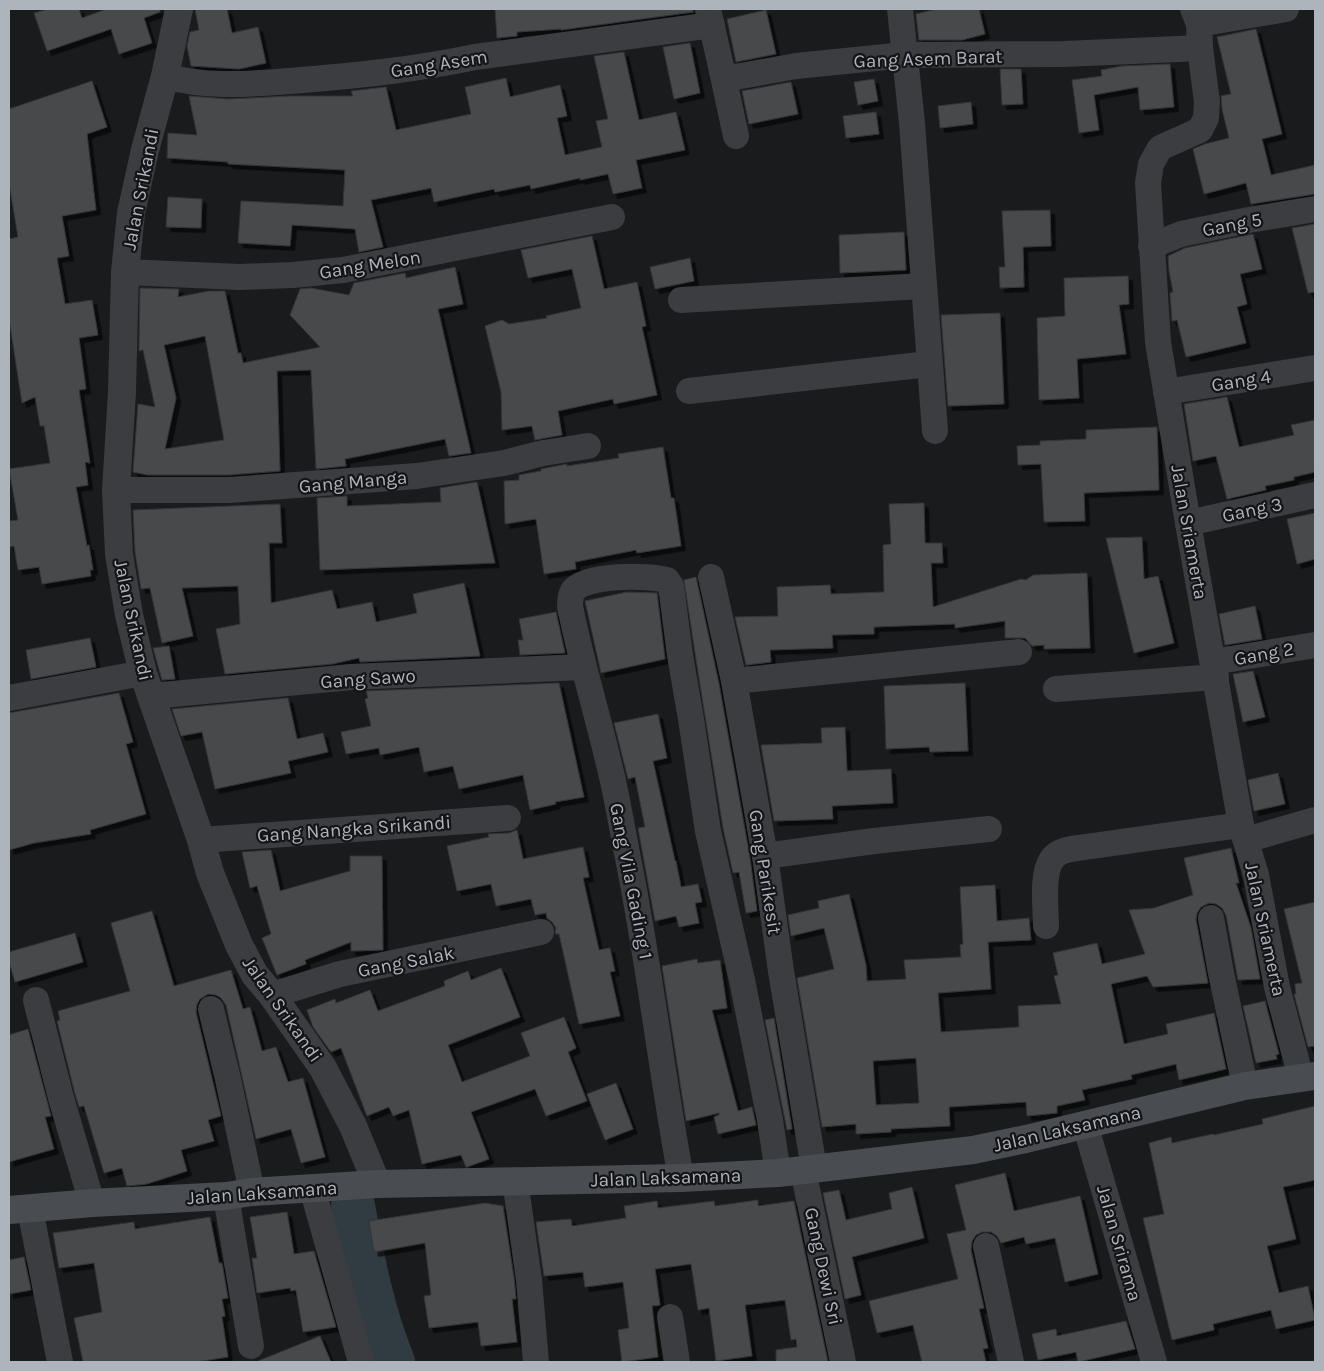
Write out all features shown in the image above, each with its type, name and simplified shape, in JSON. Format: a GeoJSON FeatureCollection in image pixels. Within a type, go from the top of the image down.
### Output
{"type":"FeatureCollection","features":[{"type":"Feature","properties":{"kind":"main road","name":"Jalan Laksamana"},"geometry":{"type":"LineString","coordinates":[[19,1209],[377,1184],[681,1178],[798,1170],[890,1161],[973,1150],[1245,1086],[1308,1077]]}},
{"type":"Feature","properties":{"kind":"street","name":"Jalan Srikandi"},"geometry":{"type":"LineString","coordinates":[[178,9],[165,76],[145,150],[131,213],[125,272],[122,392],[116,490],[119,554],[129,615],[148,685],[201,840],[210,872],[239,945],[255,975],[272,995],[323,1068],[353,1126],[377,1184]]}},
{"type":"Feature","properties":{"kind":"street"},"geometry":{"type":"LineString","coordinates":[[900,9],[912,124],[934,431]]}},
{"type":"Feature","properties":{"kind":"street","name":"Gang Asem Barat"},"geometry":{"type":"LineString","coordinates":[[722,71],[731,76],[739,77],[796,66],[905,55],[1056,54],[1286,9]]}},
{"type":"Feature","properties":{"kind":"street","name":"Gang Asem"},"geometry":{"type":"LineString","coordinates":[[165,76],[199,84],[341,78],[438,65],[710,17]]}},
{"type":"Feature","properties":{"kind":"street"},"geometry":{"type":"LineString","coordinates":[[710,17],[736,136]]}},
{"type":"Feature","properties":{"kind":"street","name":"Jalan Sriamerta"},"geometry":{"type":"LineString","coordinates":[[1197,27],[1205,80],[1206,118],[1200,130],[1160,148],[1151,164],[1148,183],[1158,342],[1188,523],[1244,832],[1256,875],[1277,987],[1308,1077]]}},
{"type":"Feature","properties":{"kind":"street","name":"Gang 5"},"geometry":{"type":"LineString","coordinates":[[1151,246],[1181,234],[1315,209]]}},
{"type":"Feature","properties":{"kind":"street","name":"Gang Melon"},"geometry":{"type":"LineString","coordinates":[[125,272],[239,276],[293,275],[343,270],[612,217]]}},
{"type":"Feature","properties":{"kind":"street"},"geometry":{"type":"LineString","coordinates":[[681,300],[923,286]]}},
{"type":"Feature","properties":{"kind":"street"},"geometry":{"type":"LineString","coordinates":[[689,391],[929,364]]}},
{"type":"Feature","properties":{"kind":"street","name":"Gang 4"},"geometry":{"type":"LineString","coordinates":[[1166,392],[1315,368]]}},
{"type":"Feature","properties":{"kind":"street","name":"Gang Manga"},"geometry":{"type":"LineString","coordinates":[[116,490],[229,490],[417,476],[504,463],[543,453],[588,446]]}},
{"type":"Feature","properties":{"kind":"street","name":"Gang 3"},"geometry":{"type":"LineString","coordinates":[[1188,523],[1315,495]]}},
{"type":"Feature","properties":{"kind":"street","name":"Gang Vila Gading 1"},"geometry":{"type":"LineString","coordinates":[[681,1178],[661,1065],[647,960],[631,874],[609,762],[583,667],[570,606],[570,598],[574,589],[604,579],[623,577],[660,578],[667,580],[671,586],[708,831],[742,980],[770,1120],[798,1170]]}},
{"type":"Feature","properties":{"kind":"street","name":"Gang Parikesit"},"geometry":{"type":"LineString","coordinates":[[711,577],[734,682],[765,856],[781,972],[798,1170]]}},
{"type":"Feature","properties":{"kind":"street","name":"Gang 2"},"geometry":{"type":"LineString","coordinates":[[1056,689],[1214,670],[1315,644]]}},
{"type":"Feature","properties":{"kind":"street"},"geometry":{"type":"LineString","coordinates":[[734,682],[1019,652]]}},
{"type":"Feature","properties":{"kind":"street","name":"Gang Sawo"},"geometry":{"type":"LineString","coordinates":[[9,698],[148,685],[583,667]]}},
{"type":"Feature","properties":{"kind":"street","name":"Gang Nangka Srikandi"},"geometry":{"type":"LineString","coordinates":[[201,840],[508,818]]}},
{"type":"Feature","properties":{"kind":"street"},"geometry":{"type":"LineString","coordinates":[[1046,926],[1046,872],[1049,862],[1057,854],[1078,848],[1244,832],[1315,820]]}},
{"type":"Feature","properties":{"kind":"street"},"geometry":{"type":"LineString","coordinates":[[765,856],[874,841],[989,829]]}},
{"type":"Feature","properties":{"kind":"street"},"geometry":{"type":"LineString","coordinates":[[1212,918],[1221,974],[1245,1086]]}},
{"type":"Feature","properties":{"kind":"street","name":"Gang Salak"},"geometry":{"type":"LineString","coordinates":[[272,995],[340,974],[541,932]]}},
{"type":"Feature","properties":{"kind":"street"},"geometry":{"type":"LineString","coordinates":[[36,1000],[92,1203]]}},
{"type":"Feature","properties":{"kind":"street"},"geometry":{"type":"LineString","coordinates":[[211,1009],[252,1192]]}},
{"type":"Feature","properties":{"kind":"street","name":"Jalan Srirama"},"geometry":{"type":"LineString","coordinates":[[1085,1124],[1154,1362]]}},
{"type":"Feature","properties":{"kind":"street","name":"Gang Dewi Sri"},"geometry":{"type":"LineString","coordinates":[[798,1170],[843,1362]]}},
{"type":"Feature","properties":{"kind":"street"},"geometry":{"type":"LineString","coordinates":[[515,1180],[529,1280],[536,1362]]}},
{"type":"Feature","properties":{"kind":"street"},"geometry":{"type":"LineString","coordinates":[[312,1188],[361,1362]]}},
{"type":"Feature","properties":{"kind":"street"},"geometry":{"type":"LineString","coordinates":[[226,1196],[251,1346]]}},
{"type":"Feature","properties":{"kind":"street"},"geometry":{"type":"LineString","coordinates":[[19,1209],[60,1362]]}},
{"type":"Feature","properties":{"kind":"street"},"geometry":{"type":"LineString","coordinates":[[986,1246],[1011,1362]]}},
{"type":"Feature","properties":{"kind":"street"},"geometry":{"type":"LineString","coordinates":[[670,1317],[677,1362]]}},
{"type":"Feature","properties":{"kind":"building"},"geometry":{"type":"Polygon","coordinates":[[[49,9],[79,9],[82,18],[104,9],[160,9],[160,12],[144,18],[152,43],[119,54],[111,29],[47,51],[34,13],[49,9]]]}},
{"type":"Feature","properties":{"kind":"building"},"geometry":{"type":"Polygon","coordinates":[[[195,9],[227,9],[232,33],[258,27],[266,63],[239,69],[191,66],[187,46],[190,32],[199,30],[195,9]]]}},
{"type":"Feature","properties":{"kind":"building"},"geometry":{"type":"Polygon","coordinates":[[[495,9],[693,9],[693,12],[561,30],[517,32],[517,36],[497,38],[495,9]]]}},
{"type":"Feature","properties":{"kind":"building"},"geometry":{"type":"Polygon","coordinates":[[[937,9],[979,9],[985,34],[962,40],[919,40],[916,14],[937,9]]]}},
{"type":"Feature","properties":{"kind":"building"},"geometry":{"type":"Polygon","coordinates":[[[766,10],[776,54],[736,62],[727,19],[766,10]]]}},
{"type":"Feature","properties":{"kind":"building"},"geometry":{"type":"Polygon","coordinates":[[[1256,29],[1282,134],[1262,139],[1271,175],[1315,165],[1315,194],[1251,204],[1246,183],[1204,194],[1193,149],[1229,138],[1221,96],[1231,94],[1217,37],[1256,29]]]}},
{"type":"Feature","properties":{"kind":"building"},"geometry":{"type":"Polygon","coordinates":[[[690,43],[700,93],[674,99],[663,47],[690,43]]]}},
{"type":"Feature","properties":{"kind":"building"},"geometry":{"type":"Polygon","coordinates":[[[624,52],[639,120],[676,112],[685,150],[636,160],[642,188],[613,194],[608,174],[531,189],[530,185],[495,192],[494,189],[434,202],[431,188],[371,200],[383,247],[359,252],[355,229],[292,225],[290,246],[238,243],[241,201],[343,206],[345,170],[228,164],[228,162],[167,158],[168,133],[197,135],[189,96],[228,99],[290,96],[353,96],[351,91],[386,87],[396,130],[471,114],[465,87],[506,78],[510,97],[560,85],[567,116],[557,118],[565,155],[602,147],[596,121],[608,119],[594,56],[624,52]]]}},
{"type":"Feature","properties":{"kind":"building"},"geometry":{"type":"Polygon","coordinates":[[[1170,64],[1174,107],[1140,110],[1138,87],[1094,95],[1099,130],[1079,133],[1072,80],[1102,76],[1101,70],[1122,66],[1170,64]]]}},
{"type":"Feature","properties":{"kind":"building"},"geometry":{"type":"Polygon","coordinates":[[[1000,69],[1021,69],[1023,104],[1002,105],[1000,69]]]}},
{"type":"Feature","properties":{"kind":"building"},"geometry":{"type":"Polygon","coordinates":[[[874,79],[878,101],[858,105],[854,82],[874,79]]]}},
{"type":"Feature","properties":{"kind":"building"},"geometry":{"type":"Polygon","coordinates":[[[92,81],[107,127],[87,134],[96,210],[62,216],[69,256],[57,258],[65,304],[92,300],[98,335],[79,338],[86,389],[79,390],[90,463],[85,462],[88,485],[76,487],[93,570],[90,570],[91,576],[42,584],[39,567],[18,570],[14,546],[9,547],[9,521],[18,520],[9,469],[50,463],[44,426],[40,426],[35,397],[22,403],[9,319],[9,239],[18,237],[9,183],[9,109],[92,81]]]}},
{"type":"Feature","properties":{"kind":"building"},"geometry":{"type":"Polygon","coordinates":[[[791,82],[798,114],[749,124],[742,91],[791,82]]]}},
{"type":"Feature","properties":{"kind":"building"},"geometry":{"type":"Polygon","coordinates":[[[971,102],[973,124],[940,128],[938,106],[971,102]]]}},
{"type":"Feature","properties":{"kind":"building"},"geometry":{"type":"Polygon","coordinates":[[[876,112],[879,134],[846,138],[843,116],[876,112]]]}},
{"type":"Feature","properties":{"kind":"building"},"geometry":{"type":"Polygon","coordinates":[[[168,197],[202,199],[201,228],[166,227],[168,197]]]}},
{"type":"Feature","properties":{"kind":"building"},"geometry":{"type":"Polygon","coordinates":[[[1050,210],[1051,246],[1023,247],[1024,287],[1000,288],[999,267],[1005,267],[1002,211],[1050,210]]]}},
{"type":"Feature","properties":{"kind":"building"},"geometry":{"type":"Polygon","coordinates":[[[1315,224],[1315,292],[1308,293],[1292,228],[1315,224]]]}},
{"type":"Feature","properties":{"kind":"building"},"geometry":{"type":"Polygon","coordinates":[[[904,232],[906,270],[840,273],[839,235],[904,232]]]}},
{"type":"Feature","properties":{"kind":"building"},"geometry":{"type":"Polygon","coordinates":[[[1253,234],[1262,269],[1240,274],[1247,304],[1237,307],[1246,343],[1186,357],[1177,320],[1172,321],[1170,293],[1173,292],[1168,256],[1185,248],[1253,234]]]}},
{"type":"Feature","properties":{"kind":"building"},"geometry":{"type":"Polygon","coordinates":[[[592,236],[604,289],[637,282],[646,326],[642,327],[657,395],[614,404],[613,399],[558,411],[562,435],[535,440],[532,426],[502,430],[501,392],[485,326],[502,320],[509,324],[547,318],[546,316],[581,308],[572,269],[528,278],[521,250],[592,236]]]}},
{"type":"Feature","properties":{"kind":"building"},"geometry":{"type":"Polygon","coordinates":[[[690,258],[694,281],[655,289],[650,267],[690,258]]]}},
{"type":"Feature","properties":{"kind":"building"},"geometry":{"type":"Polygon","coordinates":[[[455,267],[463,304],[438,309],[471,453],[449,456],[445,439],[345,459],[346,466],[316,469],[311,370],[277,371],[280,471],[228,475],[148,475],[133,472],[138,404],[155,407],[143,350],[139,351],[140,288],[179,289],[178,297],[209,291],[225,291],[238,353],[241,353],[243,363],[320,347],[290,315],[300,289],[311,288],[349,295],[354,283],[405,273],[406,278],[455,267]],[[205,336],[164,345],[176,398],[165,449],[224,440],[205,336]]]}},
{"type":"Feature","properties":{"kind":"building"},"geometry":{"type":"Polygon","coordinates":[[[1128,276],[1129,304],[1119,305],[1126,354],[1077,359],[1079,398],[1039,400],[1037,318],[1065,316],[1064,278],[1128,276]]]}},
{"type":"Feature","properties":{"kind":"building"},"geometry":{"type":"Polygon","coordinates":[[[1000,313],[1004,404],[948,406],[941,315],[1000,313]]]}},
{"type":"Feature","properties":{"kind":"building"},"geometry":{"type":"Polygon","coordinates":[[[1227,397],[1239,447],[1294,435],[1291,425],[1315,420],[1315,472],[1294,477],[1294,480],[1265,486],[1266,490],[1227,499],[1216,456],[1193,461],[1184,404],[1227,397]]]}},
{"type":"Feature","properties":{"kind":"building"},"geometry":{"type":"Polygon","coordinates":[[[1157,427],[1159,490],[1084,493],[1085,521],[1044,522],[1041,464],[1018,465],[1017,446],[1040,445],[1040,441],[1086,439],[1086,430],[1157,427]]]}},
{"type":"Feature","properties":{"kind":"building"},"geometry":{"type":"Polygon","coordinates":[[[663,447],[671,498],[674,498],[681,546],[637,553],[636,550],[575,562],[576,569],[544,574],[536,519],[505,524],[504,481],[519,480],[519,475],[541,471],[541,469],[619,458],[618,454],[663,447]]]}},
{"type":"Feature","properties":{"kind":"building"},"geometry":{"type":"Polygon","coordinates":[[[477,482],[495,563],[320,570],[317,498],[347,496],[347,506],[441,502],[440,488],[477,482]]]}},
{"type":"Feature","properties":{"kind":"building"},"geometry":{"type":"Polygon","coordinates":[[[924,503],[925,543],[942,543],[943,563],[931,563],[933,607],[1021,579],[1026,580],[1033,575],[1087,573],[1090,648],[1044,649],[1044,645],[1032,646],[1025,638],[1005,638],[1005,621],[955,628],[955,624],[874,627],[874,634],[832,635],[833,648],[770,650],[771,662],[746,665],[735,617],[778,616],[777,587],[830,585],[831,594],[884,592],[883,545],[891,544],[889,504],[924,503]]]}},
{"type":"Feature","properties":{"kind":"building"},"geometry":{"type":"Polygon","coordinates":[[[280,504],[282,543],[269,543],[271,603],[332,590],[337,609],[372,602],[376,622],[417,613],[413,594],[464,583],[480,656],[360,662],[359,658],[332,664],[225,674],[216,629],[240,624],[238,586],[182,588],[193,636],[162,643],[150,588],[141,589],[135,552],[133,510],[280,504]]]}},
{"type":"Feature","properties":{"kind":"building"},"geometry":{"type":"Polygon","coordinates":[[[1315,513],[1315,559],[1297,564],[1287,519],[1315,513]]]}},
{"type":"Feature","properties":{"kind":"building"},"geometry":{"type":"Polygon","coordinates":[[[1142,537],[1144,579],[1158,576],[1174,643],[1134,653],[1106,538],[1142,537]]]}},
{"type":"Feature","properties":{"kind":"building"},"geometry":{"type":"Polygon","coordinates":[[[696,577],[719,684],[750,858],[757,911],[746,913],[739,872],[733,873],[723,828],[684,580],[696,577]]]}},
{"type":"Feature","properties":{"kind":"building"},"geometry":{"type":"Polygon","coordinates":[[[627,592],[657,593],[665,659],[601,673],[585,601],[627,592]]]}},
{"type":"Feature","properties":{"kind":"building"},"geometry":{"type":"Polygon","coordinates":[[[1255,606],[1262,639],[1225,645],[1219,614],[1255,606]]]}},
{"type":"Feature","properties":{"kind":"building"},"geometry":{"type":"Polygon","coordinates":[[[556,612],[565,653],[520,655],[518,640],[523,640],[519,619],[556,612]]]}},
{"type":"Feature","properties":{"kind":"building"},"geometry":{"type":"Polygon","coordinates":[[[90,638],[96,667],[31,679],[26,650],[90,638]]]}},
{"type":"Feature","properties":{"kind":"building"},"geometry":{"type":"Polygon","coordinates":[[[169,646],[175,679],[162,680],[153,648],[169,646]]]}},
{"type":"Feature","properties":{"kind":"building"},"geometry":{"type":"Polygon","coordinates":[[[1253,671],[1265,717],[1243,722],[1233,674],[1253,671]]]}},
{"type":"Feature","properties":{"kind":"building"},"geometry":{"type":"Polygon","coordinates":[[[559,683],[584,797],[555,802],[556,804],[530,810],[523,775],[459,789],[453,766],[424,772],[419,747],[380,755],[379,748],[346,754],[341,732],[371,726],[365,699],[368,698],[366,691],[559,683]]]}},
{"type":"Feature","properties":{"kind":"building"},"geometry":{"type":"Polygon","coordinates":[[[965,683],[968,751],[930,752],[929,747],[886,749],[884,686],[965,683]]]}},
{"type":"Feature","properties":{"kind":"building"},"geometry":{"type":"Polygon","coordinates":[[[119,693],[133,742],[126,744],[146,814],[90,830],[91,834],[34,843],[9,850],[9,713],[119,693]]]}},
{"type":"Feature","properties":{"kind":"building"},"geometry":{"type":"Polygon","coordinates":[[[288,698],[297,739],[323,733],[328,752],[288,761],[291,773],[215,789],[202,732],[181,736],[172,709],[288,698]]]}},
{"type":"Feature","properties":{"kind":"building"},"geometry":{"type":"Polygon","coordinates":[[[658,714],[667,758],[653,761],[681,887],[698,884],[702,902],[695,903],[699,923],[679,927],[676,916],[655,921],[638,828],[645,827],[635,777],[628,779],[614,723],[658,714]]]}},
{"type":"Feature","properties":{"kind":"building"},"geometry":{"type":"Polygon","coordinates":[[[845,727],[847,771],[891,769],[893,803],[832,806],[833,819],[774,821],[761,745],[822,743],[821,728],[845,727]]]}},
{"type":"Feature","properties":{"kind":"building"},"geometry":{"type":"Polygon","coordinates":[[[1278,773],[1285,804],[1254,811],[1248,780],[1278,773]]]}},
{"type":"Feature","properties":{"kind":"building"},"geometry":{"type":"Polygon","coordinates":[[[517,830],[523,859],[583,847],[589,877],[583,878],[599,950],[610,948],[615,971],[610,972],[620,1016],[579,1024],[559,934],[555,934],[556,928],[547,918],[546,913],[535,915],[531,899],[496,906],[491,884],[457,891],[447,846],[489,837],[488,834],[509,833],[517,830]]]}},
{"type":"Feature","properties":{"kind":"building"},"geometry":{"type":"Polygon","coordinates":[[[1231,848],[1239,883],[1236,883],[1251,928],[1260,979],[1238,980],[1226,915],[1222,908],[1216,904],[1209,903],[1201,907],[1197,913],[1196,920],[1208,983],[1153,987],[1147,976],[1111,984],[1124,1044],[1168,1034],[1166,1024],[1214,1013],[1226,1069],[1179,1080],[1176,1064],[1131,1075],[1132,1079],[1082,1090],[1085,1100],[1057,1106],[1057,1113],[1027,1116],[1026,1102],[949,1107],[950,1126],[891,1129],[891,1132],[856,1134],[856,1124],[822,1127],[797,978],[834,969],[824,928],[791,936],[788,915],[819,908],[818,901],[849,894],[866,965],[867,981],[906,979],[904,960],[961,957],[960,945],[963,944],[960,887],[995,885],[997,921],[1029,918],[1031,940],[988,942],[991,989],[938,993],[941,1032],[1019,1027],[1018,1006],[1061,1004],[1054,976],[1058,975],[1053,953],[1097,943],[1102,964],[1145,954],[1129,910],[1154,908],[1193,895],[1184,858],[1231,848]],[[916,1058],[873,1061],[876,1105],[919,1103],[916,1058]]]}},
{"type":"Feature","properties":{"kind":"building"},"geometry":{"type":"Polygon","coordinates":[[[271,850],[280,891],[350,871],[350,856],[382,856],[383,950],[351,951],[351,942],[305,960],[306,964],[277,975],[262,938],[271,934],[257,886],[250,888],[242,852],[271,850]]]}},
{"type":"Feature","properties":{"kind":"building"},"geometry":{"type":"Polygon","coordinates":[[[1315,902],[1315,1046],[1308,1047],[1294,994],[1296,994],[1295,984],[1302,983],[1284,909],[1315,902]]]}},
{"type":"Feature","properties":{"kind":"building"},"geometry":{"type":"Polygon","coordinates":[[[152,911],[174,986],[231,970],[243,1009],[250,1007],[262,1051],[276,1047],[288,1082],[303,1078],[325,1157],[301,1163],[291,1129],[256,1139],[226,1005],[221,998],[208,994],[200,999],[196,1012],[221,1116],[208,1120],[214,1141],[181,1150],[187,1171],[147,1184],[127,1186],[122,1168],[104,1173],[84,1106],[79,1107],[75,1094],[57,1021],[60,1020],[58,1011],[130,991],[111,923],[152,911]]]}},
{"type":"Feature","properties":{"kind":"building"},"geometry":{"type":"Polygon","coordinates":[[[75,933],[83,962],[15,982],[9,962],[9,952],[75,933]]]}},
{"type":"Feature","properties":{"kind":"building"},"geometry":{"type":"Polygon","coordinates":[[[697,959],[698,963],[720,960],[727,1008],[712,1010],[738,1111],[752,1107],[756,1125],[718,1134],[714,1117],[719,1115],[719,1113],[686,1121],[662,966],[697,959]]]}},
{"type":"Feature","properties":{"kind":"building"},"geometry":{"type":"Polygon","coordinates":[[[501,968],[520,1017],[448,1045],[462,1082],[530,1056],[521,1033],[564,1017],[576,1048],[568,1052],[587,1101],[546,1116],[535,1089],[471,1112],[489,1159],[467,1167],[461,1155],[422,1164],[409,1110],[393,1116],[389,1107],[367,1116],[341,1048],[331,1052],[313,1027],[307,1010],[335,999],[336,1003],[370,990],[378,1011],[445,986],[444,981],[468,971],[471,980],[501,968]]]}},
{"type":"Feature","properties":{"kind":"building"},"geometry":{"type":"Polygon","coordinates":[[[1265,1001],[1279,1054],[1276,1055],[1277,1059],[1256,1063],[1243,1006],[1265,1001]]]}},
{"type":"Feature","properties":{"kind":"building"},"geometry":{"type":"Polygon","coordinates":[[[774,1018],[792,1129],[787,1130],[765,1020],[774,1018]]]}},
{"type":"Feature","properties":{"kind":"building"},"geometry":{"type":"Polygon","coordinates":[[[28,1029],[51,1116],[45,1117],[54,1149],[9,1162],[9,1035],[28,1029]]]}},
{"type":"Feature","properties":{"kind":"building"},"geometry":{"type":"Polygon","coordinates":[[[616,1083],[633,1129],[605,1140],[587,1094],[616,1083]]]}},
{"type":"Feature","properties":{"kind":"building"},"geometry":{"type":"Polygon","coordinates":[[[1315,1106],[1315,1180],[1283,1187],[1296,1239],[1267,1246],[1279,1293],[1308,1286],[1315,1320],[1276,1329],[1271,1310],[1213,1324],[1214,1330],[1172,1340],[1143,1218],[1164,1214],[1149,1143],[1171,1137],[1172,1143],[1214,1135],[1263,1124],[1262,1119],[1315,1106]]]}},
{"type":"Feature","properties":{"kind":"building"},"geometry":{"type":"Polygon","coordinates":[[[1005,1173],[1014,1211],[1080,1196],[1098,1274],[1065,1282],[1055,1238],[1026,1244],[1024,1237],[1001,1243],[997,1236],[991,1232],[982,1232],[976,1235],[972,1241],[971,1250],[984,1308],[979,1309],[988,1348],[983,1349],[986,1362],[922,1362],[913,1325],[877,1333],[869,1301],[958,1279],[947,1234],[966,1230],[955,1185],[1005,1173]]]}},
{"type":"Feature","properties":{"kind":"building"},"geometry":{"type":"Polygon","coordinates":[[[912,1187],[924,1238],[852,1257],[861,1295],[845,1299],[823,1193],[839,1190],[846,1220],[892,1209],[889,1193],[912,1187]]]}},
{"type":"Feature","properties":{"kind":"building"},"geometry":{"type":"Polygon","coordinates":[[[758,1200],[758,1206],[794,1201],[828,1362],[776,1362],[776,1350],[797,1347],[796,1339],[791,1340],[785,1300],[745,1305],[752,1356],[716,1361],[709,1308],[698,1310],[691,1264],[655,1269],[660,1305],[652,1306],[658,1357],[622,1362],[618,1330],[629,1328],[623,1282],[585,1287],[583,1272],[544,1276],[536,1222],[571,1219],[572,1226],[626,1218],[624,1206],[657,1201],[658,1208],[714,1201],[715,1206],[758,1200]]]}},
{"type":"Feature","properties":{"kind":"building"},"geometry":{"type":"Polygon","coordinates":[[[485,1203],[503,1206],[514,1278],[516,1299],[512,1299],[517,1342],[481,1346],[478,1322],[429,1328],[424,1296],[431,1295],[425,1243],[374,1252],[369,1221],[485,1203]]]}},
{"type":"Feature","properties":{"kind":"building"},"geometry":{"type":"Polygon","coordinates":[[[287,1212],[294,1254],[314,1251],[336,1327],[303,1332],[296,1290],[291,1291],[290,1288],[257,1293],[252,1258],[257,1258],[250,1217],[287,1212]]]}},
{"type":"Feature","properties":{"kind":"building"},"geometry":{"type":"Polygon","coordinates":[[[210,1217],[219,1263],[222,1263],[228,1298],[222,1299],[225,1316],[222,1317],[228,1357],[196,1362],[83,1362],[74,1318],[102,1312],[94,1263],[59,1268],[53,1233],[134,1222],[135,1229],[210,1217]]]}},
{"type":"Feature","properties":{"kind":"building"},"geometry":{"type":"Polygon","coordinates":[[[24,1257],[31,1290],[9,1294],[9,1260],[24,1257]]]}},
{"type":"Feature","properties":{"kind":"building"},"geometry":{"type":"Polygon","coordinates":[[[1126,1321],[1135,1349],[1078,1362],[1076,1352],[1038,1360],[1032,1334],[1056,1329],[1057,1336],[1126,1321]]]}},
{"type":"Feature","properties":{"kind":"building"},"geometry":{"type":"Polygon","coordinates":[[[320,1336],[331,1362],[258,1362],[258,1361],[320,1336]]]}},
{"type":"Feature","properties":{"kind":"waterway"},"geometry":{"type":"LineString","coordinates":[[353,1206],[374,1304],[393,1362]]}}]}
